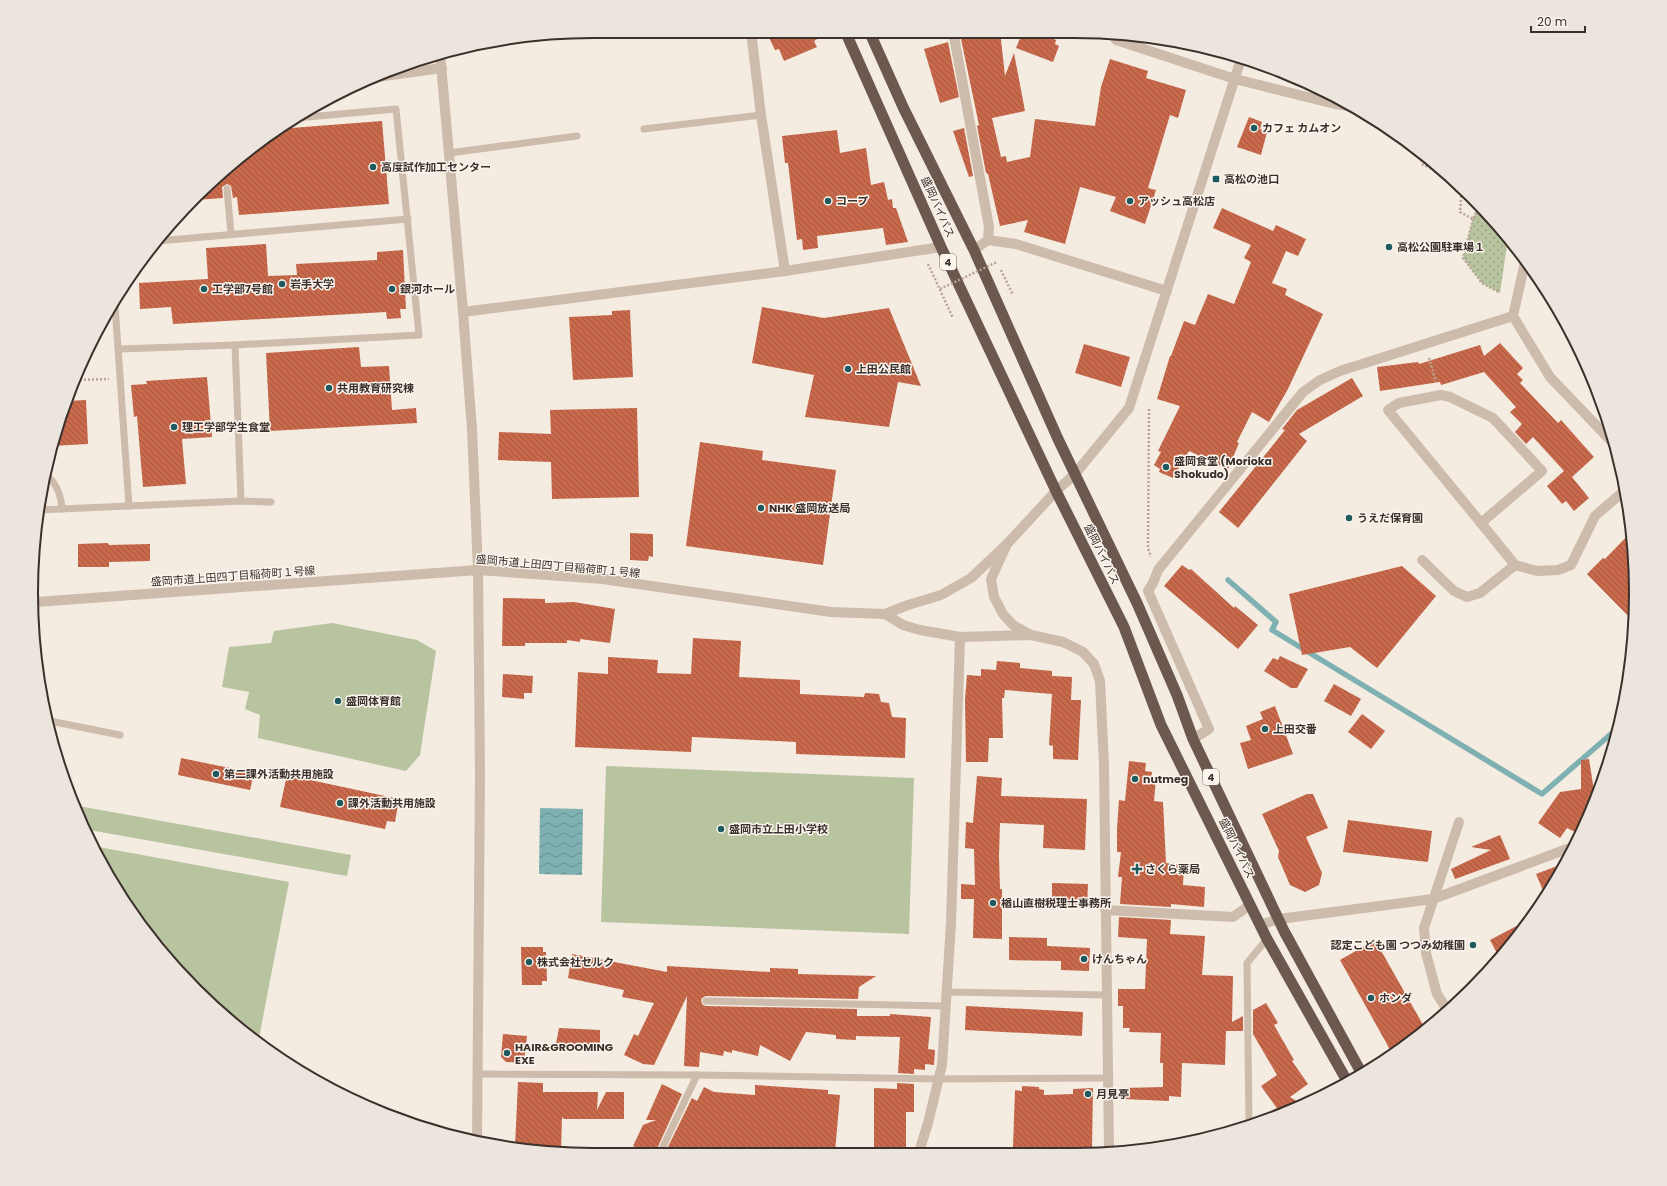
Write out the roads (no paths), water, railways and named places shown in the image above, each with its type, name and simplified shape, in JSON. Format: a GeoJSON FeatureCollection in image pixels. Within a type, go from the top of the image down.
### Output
{"type":"FeatureCollection","features":[{"type":"Feature","properties":{"kind":"highway","name":"盛岡バイパス"},"geometry":{"type":"LineString","coordinates":[[848,38],[941,247],[1056,491],[1124,627],[1161,725],[1267,939],[1345,1078]]}},
{"type":"Feature","properties":{"kind":"highway","name":"盛岡バイパス"},"geometry":{"type":"LineString","coordinates":[[872,38],[902,107],[974,250],[1075,474],[1137,603],[1177,695],[1193,739],[1279,920],[1359,1069]]}},
{"type":"Feature","properties":{"kind":"street"},"geometry":{"type":"LineString","coordinates":[[752,38],[761,114],[785,271]]}},
{"type":"Feature","properties":{"kind":"street"},"geometry":{"type":"LineString","coordinates":[[954,38],[989,227],[988,240]]}},
{"type":"Feature","properties":{"kind":"street"},"geometry":{"type":"LineString","coordinates":[[1116,40],[1235,78],[1337,104]]}},
{"type":"Feature","properties":{"kind":"street"},"geometry":{"type":"LineString","coordinates":[[441,59],[472,430],[478,570],[480,774],[477,1135]]}},
{"type":"Feature","properties":{"kind":"street","name":"盛岡市道上田四丁目稲荷町１号線"},"geometry":{"type":"LineString","coordinates":[[38,602],[478,570],[603,580],[831,612],[885,614],[941,595],[971,578],[1007,544],[1056,491],[1075,474],[1129,408],[1240,63]]}},
{"type":"Feature","properties":{"kind":"street"},"geometry":{"type":"LineString","coordinates":[[395,74],[442,68]]}},
{"type":"Feature","properties":{"kind":"street"},"geometry":{"type":"LineString","coordinates":[[974,250],[988,240],[1016,244],[1167,291]]}},
{"type":"Feature","properties":{"kind":"street"},"geometry":{"type":"LineString","coordinates":[[463,312],[785,271],[941,247]]}},
{"type":"Feature","properties":{"kind":"street"},"geometry":{"type":"LineString","coordinates":[[1524,269],[1513,316],[1550,377],[1606,436]]}},
{"type":"Feature","properties":{"kind":"street"},"geometry":{"type":"LineString","coordinates":[[1193,739],[1209,729],[1148,591],[1158,570],[1303,392],[1320,380],[1340,371],[1513,316]]}},
{"type":"Feature","properties":{"kind":"street"},"geometry":{"type":"LineString","coordinates":[[1481,523],[1542,471],[1494,418],[1450,397],[1441,395],[1399,403],[1388,410],[1481,523],[1515,564],[1537,570],[1558,570],[1572,565],[1595,516],[1620,495]]}},
{"type":"Feature","properties":{"kind":"street"},"geometry":{"type":"LineString","coordinates":[[1007,544],[991,579],[994,597],[1002,614],[1013,625],[1031,635]]}},
{"type":"Feature","properties":{"kind":"street"},"geometry":{"type":"LineString","coordinates":[[1422,560],[1454,591],[1466,597],[1480,593],[1515,564]]}},
{"type":"Feature","properties":{"kind":"street"},"geometry":{"type":"LineString","coordinates":[[885,614],[903,624],[920,630],[960,637],[1031,635],[1063,642],[1083,652],[1094,664],[1100,681],[1104,765],[1109,1147]]}},
{"type":"Feature","properties":{"kind":"street"},"geometry":{"type":"LineString","coordinates":[[919,1148],[928,1123],[942,1064],[951,923],[960,637]]}},
{"type":"Feature","properties":{"kind":"street"},"geometry":{"type":"LineString","coordinates":[[1444,1006],[1437,994],[1426,954],[1424,928],[1459,822]]}},
{"type":"Feature","properties":{"kind":"street"},"geometry":{"type":"LineString","coordinates":[[1260,925],[1279,920],[1433,899],[1563,855]]}},
{"type":"Feature","properties":{"kind":"street"},"geometry":{"type":"LineString","coordinates":[[1105,910],[1233,917],[1250,905]]}},
{"type":"Feature","properties":{"kind":"lane"},"geometry":{"type":"LineString","coordinates":[[119,349],[235,345],[419,335],[396,109],[308,117]]}},
{"type":"Feature","properties":{"kind":"lane"},"geometry":{"type":"LineString","coordinates":[[644,129],[761,114]]}},
{"type":"Feature","properties":{"kind":"lane"},"geometry":{"type":"LineString","coordinates":[[449,153],[577,136]]}},
{"type":"Feature","properties":{"kind":"lane"},"geometry":{"type":"LineString","coordinates":[[227,189],[230,234]]}},
{"type":"Feature","properties":{"kind":"lane"},"geometry":{"type":"LineString","coordinates":[[165,240],[408,219]]}},
{"type":"Feature","properties":{"kind":"lane"},"geometry":{"type":"LineString","coordinates":[[116,309],[129,506]]}},
{"type":"Feature","properties":{"kind":"lane"},"geometry":{"type":"LineString","coordinates":[[235,345],[241,501]]}},
{"type":"Feature","properties":{"kind":"lane"},"geometry":{"type":"LineString","coordinates":[[50,479],[57,489],[62,509]]}},
{"type":"Feature","properties":{"kind":"lane"},"geometry":{"type":"LineString","coordinates":[[45,510],[241,501],[270,502]]}},
{"type":"Feature","properties":{"kind":"lane"},"geometry":{"type":"LineString","coordinates":[[54,722],[120,735]]}},
{"type":"Feature","properties":{"kind":"lane"},"geometry":{"type":"LineString","coordinates":[[1249,1120],[1247,963],[1267,939]]}},
{"type":"Feature","properties":{"kind":"lane"},"geometry":{"type":"LineString","coordinates":[[946,992],[1107,995]]}},
{"type":"Feature","properties":{"kind":"lane"},"geometry":{"type":"LineString","coordinates":[[706,1001],[945,1006]]}},
{"type":"Feature","properties":{"kind":"lane"},"geometry":{"type":"LineString","coordinates":[[477,1074],[697,1075],[938,1080],[1108,1078]]}},
{"type":"Feature","properties":{"kind":"lane"},"geometry":{"type":"LineString","coordinates":[[662,1148],[697,1075]]}},
{"type":"Feature","properties":{"kind":"water"},"geometry":{"type":"Polygon","coordinates":[[[540,808],[583,809],[582,875],[539,874],[540,808]]]}},
{"type":"Feature","properties":{"kind":"waterway"},"geometry":{"type":"LineString","coordinates":[[1228,580],[1276,622],[1272,630],[1542,794],[1611,734]]}},
{"type":"Feature","properties":{"kind":"place","name":"カフェ カムオン"},"geometry":{"type":"Point","coordinates":[1254,128]}},
{"type":"Feature","properties":{"kind":"place","name":"高度試作加工センター"},"geometry":{"type":"Point","coordinates":[373,167]}},
{"type":"Feature","properties":{"kind":"place","name":"高松の池口"},"geometry":{"type":"Point","coordinates":[1216,179]}},
{"type":"Feature","properties":{"kind":"place","name":"コープ"},"geometry":{"type":"Point","coordinates":[828,201]}},
{"type":"Feature","properties":{"kind":"place","name":"アッシュ高松店"},"geometry":{"type":"Point","coordinates":[1130,201]}},
{"type":"Feature","properties":{"kind":"place","name":"高松公園駐車場１"},"geometry":{"type":"Point","coordinates":[1389,247]}},
{"type":"Feature","properties":{"kind":"place","name":"岩手大学"},"geometry":{"type":"Point","coordinates":[282,284]}},
{"type":"Feature","properties":{"kind":"place","name":"工学部7号館"},"geometry":{"type":"Point","coordinates":[204,289]}},
{"type":"Feature","properties":{"kind":"place","name":"銀河ホール"},"geometry":{"type":"Point","coordinates":[392,289]}},
{"type":"Feature","properties":{"kind":"place","name":"上田公民館"},"geometry":{"type":"Point","coordinates":[848,369]}},
{"type":"Feature","properties":{"kind":"place","name":"共用教育研究棟"},"geometry":{"type":"Point","coordinates":[329,388]}},
{"type":"Feature","properties":{"kind":"place","name":"理工学部学生食堂"},"geometry":{"type":"Point","coordinates":[174,427]}},
{"type":"Feature","properties":{"kind":"place","name":"盛岡食堂 (Morioka Shokudo)"},"geometry":{"type":"Point","coordinates":[1166,467]}},
{"type":"Feature","properties":{"kind":"place","name":"NHK 盛岡放送局"},"geometry":{"type":"Point","coordinates":[761,508]}},
{"type":"Feature","properties":{"kind":"place","name":"うえだ保育園"},"geometry":{"type":"Point","coordinates":[1349,518]}},
{"type":"Feature","properties":{"kind":"place","name":"盛岡体育館"},"geometry":{"type":"Point","coordinates":[338,701]}},
{"type":"Feature","properties":{"kind":"place","name":"上田交番"},"geometry":{"type":"Point","coordinates":[1265,729]}},
{"type":"Feature","properties":{"kind":"place","name":"第二課外活動共用施設"},"geometry":{"type":"Point","coordinates":[216,774]}},
{"type":"Feature","properties":{"kind":"place","name":"nutmeg"},"geometry":{"type":"Point","coordinates":[1135,779]}},
{"type":"Feature","properties":{"kind":"place","name":"課外活動共用施設"},"geometry":{"type":"Point","coordinates":[340,803]}},
{"type":"Feature","properties":{"kind":"place","name":"盛岡市立上田小学校"},"geometry":{"type":"Point","coordinates":[721,829]}},
{"type":"Feature","properties":{"kind":"place","name":"さくら薬局"},"geometry":{"type":"Point","coordinates":[1137,869]}},
{"type":"Feature","properties":{"kind":"place","name":"楢山直樹税理士事務所"},"geometry":{"type":"Point","coordinates":[993,903]}},
{"type":"Feature","properties":{"kind":"place","name":"認定こども園 つつみ幼稚園"},"geometry":{"type":"Point","coordinates":[1473,945]}},
{"type":"Feature","properties":{"kind":"place","name":"けんちゃん"},"geometry":{"type":"Point","coordinates":[1084,959]}},
{"type":"Feature","properties":{"kind":"place","name":"株式会社セルク"},"geometry":{"type":"Point","coordinates":[529,962]}},
{"type":"Feature","properties":{"kind":"place","name":"ホンダ"},"geometry":{"type":"Point","coordinates":[1371,998]}},
{"type":"Feature","properties":{"kind":"place","name":"HAIR&GROOMING EXE"},"geometry":{"type":"Point","coordinates":[507,1053]}},
{"type":"Feature","properties":{"kind":"place","name":"月見亭"},"geometry":{"type":"Point","coordinates":[1088,1094]}}]}
